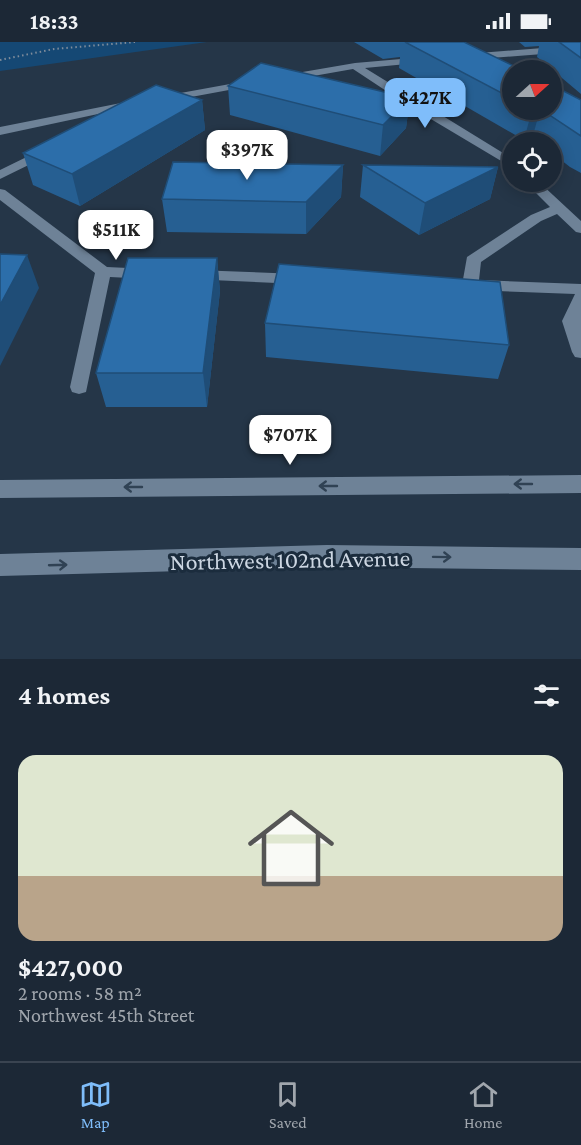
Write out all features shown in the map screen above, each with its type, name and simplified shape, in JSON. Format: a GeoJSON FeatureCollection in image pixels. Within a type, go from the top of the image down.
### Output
{"type":"FeatureCollection","features":[{"type":"Feature","properties":{"kind":"street"},"geometry":{"type":"LineString","coordinates":[[0,131],[113,107],[355,66],[581,48]]}},
{"type":"Feature","properties":{"kind":"street"},"geometry":{"type":"LineString","coordinates":[[355,66],[502,157]]}},
{"type":"Feature","properties":{"kind":"street"},"geometry":{"type":"LineString","coordinates":[[272,80],[311,87]]}},
{"type":"Feature","properties":{"kind":"street"},"geometry":{"type":"LineString","coordinates":[[391,104],[419,107]]}},
{"type":"Feature","properties":{"kind":"street"},"geometry":{"type":"LineString","coordinates":[[87,129],[113,107]]}},
{"type":"Feature","properties":{"kind":"street"},"geometry":{"type":"LineString","coordinates":[[0,175],[59,146]]}},
{"type":"Feature","properties":{"kind":"street"},"geometry":{"type":"LineString","coordinates":[[542,192],[581,230]]}},
{"type":"Feature","properties":{"kind":"street"},"geometry":{"type":"LineString","coordinates":[[0,193],[103,272],[316,280]]}},
{"type":"Feature","properties":{"kind":"street"},"geometry":{"type":"LineString","coordinates":[[559,208],[536,218],[472,260],[464,285],[581,289]]}},
{"type":"Feature","properties":{"kind":"street"},"geometry":{"type":"LineString","coordinates":[[79,387],[103,272]]}},
{"type":"Feature","properties":{"kind":"street"},"geometry":{"type":"LineString","coordinates":[[581,297],[571,321],[581,352]]}},
{"type":"Feature","properties":{"kind":"street"},"geometry":{"type":"LineString","coordinates":[[0,489],[581,484]]}},
{"type":"Feature","properties":{"kind":"street","name":"Northwest 102nd Avenue"},"geometry":{"type":"LineString","coordinates":[[0,565],[327,556],[581,559]]}},
{"type":"Feature","properties":{"kind":"path"},"geometry":{"type":"LineString","coordinates":[[0,60],[54,49],[135,42]]}},
{"type":"Feature","properties":{"kind":"shaded area"},"geometry":{"type":"Polygon","coordinates":[[[0,42],[207,42],[0,71],[0,42]]]}},
{"type":"Feature","properties":{"kind":"building"},"geometry":{"type":"Polygon","coordinates":[[[405,42],[464,42],[502,60],[502,93],[405,42]]]}},
{"type":"Feature","properties":{"kind":"building"},"geometry":{"type":"Polygon","coordinates":[[[559,42],[581,42],[581,58],[559,42]]]}},
{"type":"Feature","properties":{"kind":"building"},"geometry":{"type":"Polygon","coordinates":[[[261,63],[410,98],[383,125],[228,86],[261,63]]]}},
{"type":"Feature","properties":{"kind":"building"},"geometry":{"type":"Polygon","coordinates":[[[156,85],[202,100],[72,174],[23,153],[156,85]]]}},
{"type":"Feature","properties":{"kind":"building"},"geometry":{"type":"Polygon","coordinates":[[[562,90],[581,100],[581,136],[557,120],[562,120],[562,90]]]}},
{"type":"Feature","properties":{"kind":"building"},"geometry":{"type":"Polygon","coordinates":[[[173,162],[343,165],[306,202],[162,199],[173,162]]]}},
{"type":"Feature","properties":{"kind":"building"},"geometry":{"type":"Polygon","coordinates":[[[363,165],[498,167],[425,203],[363,165]]]}},
{"type":"Feature","properties":{"kind":"building"},"geometry":{"type":"Polygon","coordinates":[[[0,254],[27,255],[0,305],[0,254]]]}},
{"type":"Feature","properties":{"kind":"building"},"geometry":{"type":"Polygon","coordinates":[[[128,258],[217,258],[203,373],[96,373],[128,258]]]}},
{"type":"Feature","properties":{"kind":"building"},"geometry":{"type":"Polygon","coordinates":[[[279,264],[500,282],[509,345],[265,323],[279,264]]]}}]}
